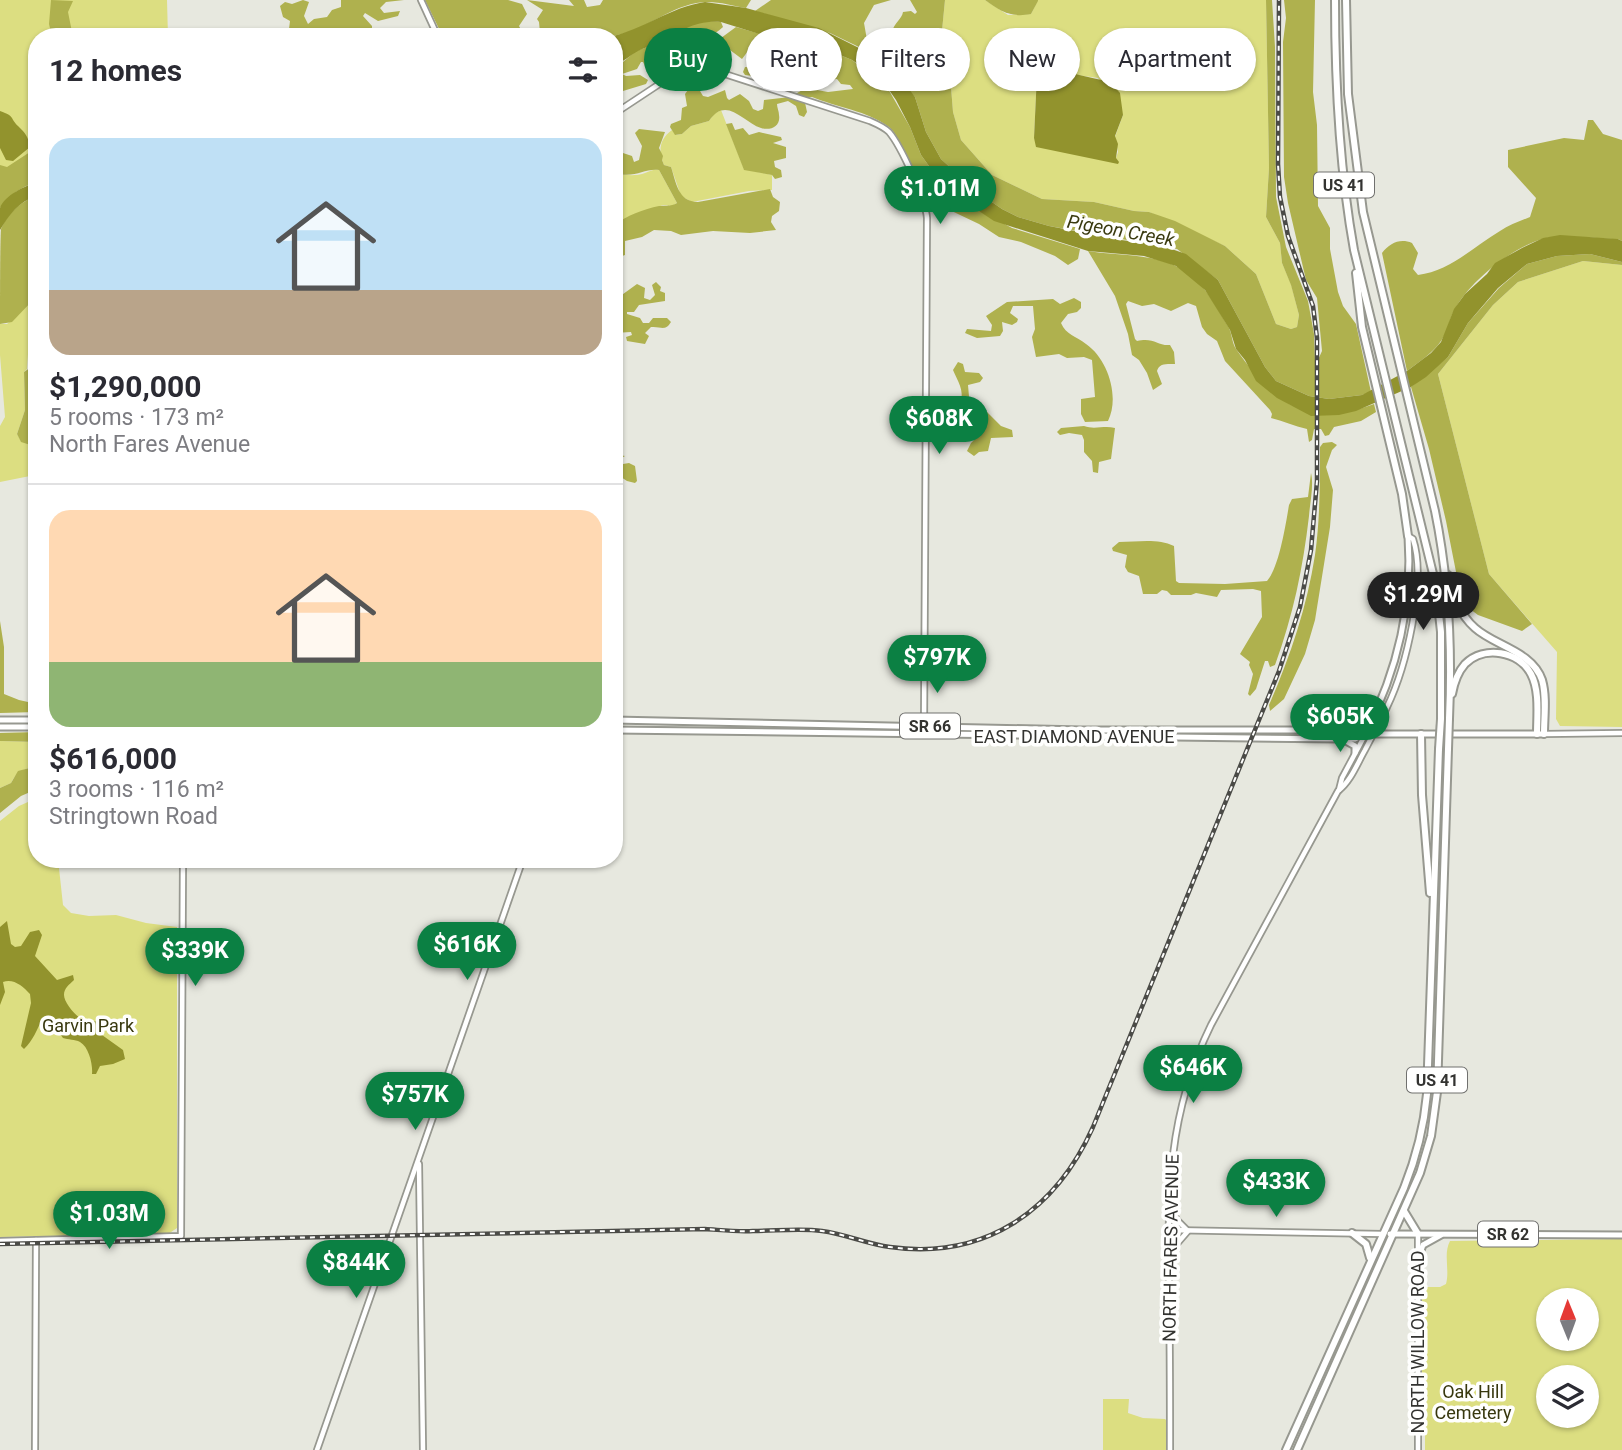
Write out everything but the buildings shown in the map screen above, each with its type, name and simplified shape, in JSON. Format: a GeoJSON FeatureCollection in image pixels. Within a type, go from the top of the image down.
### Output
{"type":"FeatureCollection","features":[{"type":"Feature","properties":{"kind":"highway","name":"US 41"},"geometry":{"type":"LineString","coordinates":[[1286,1450],[1413,1164],[1423,1126],[1427,1094],[1441,719],[1441,632],[1436,586],[1354,250],[1340,162],[1335,0]]}},
{"type":"Feature","properties":{"kind":"highway","name":"US 41"},"geometry":{"type":"LineString","coordinates":[[1297,1450],[1394,1234],[1428,1149],[1436,1099],[1450,699],[1449,628],[1443,555],[1435,511],[1368,236],[1348,94],[1346,0]]}},
{"type":"Feature","properties":{"kind":"highway"},"geometry":{"type":"LineString","coordinates":[[1354,250],[1362,327],[1402,494],[1408,536]]}},
{"type":"Feature","properties":{"kind":"highway"},"geometry":{"type":"LineString","coordinates":[[1443,555],[1455,600],[1469,623],[1486,636],[1523,656],[1538,673],[1544,695],[1540,734]]}},
{"type":"Feature","properties":{"kind":"highway"},"geometry":{"type":"LineString","coordinates":[[1450,699],[1458,675],[1471,660],[1492,653],[1511,656],[1525,665],[1535,681],[1540,734]]}},
{"type":"Feature","properties":{"kind":"highway"},"geometry":{"type":"LineString","coordinates":[[1421,734],[1422,796],[1430,880],[1432,953]]}},
{"type":"Feature","properties":{"kind":"highway"},"geometry":{"type":"LineString","coordinates":[[1404,1211],[1418,1234]]}},
{"type":"Feature","properties":{"kind":"highway"},"geometry":{"type":"LineString","coordinates":[[1352,1233],[1368,1246],[1371,1262]]}},
{"type":"Feature","properties":{"kind":"main road","name":"NORTH FARES AVENUE"},"geometry":{"type":"LineString","coordinates":[[1365,734],[1382,700],[1400,643],[1410,582],[1408,536]]}},
{"type":"Feature","properties":{"kind":"main road"},"geometry":{"type":"LineString","coordinates":[[0,720],[28,720]]}},
{"type":"Feature","properties":{"kind":"main road","name":"EAST DIAMOND AVENUE"},"geometry":{"type":"LineString","coordinates":[[623,720],[1082,730],[1354,730],[1365,734],[1540,734]]}},
{"type":"Feature","properties":{"kind":"main road"},"geometry":{"type":"LineString","coordinates":[[0,727],[28,727]]}},
{"type":"Feature","properties":{"kind":"main road","name":"EAST DIAMOND AVENUE"},"geometry":{"type":"LineString","coordinates":[[623,730],[1340,739],[1355,739],[1365,734]]}},
{"type":"Feature","properties":{"kind":"main road"},"geometry":{"type":"LineString","coordinates":[[1340,739],[1353,745],[1355,753]]}},
{"type":"Feature","properties":{"kind":"main road","name":"SR 62"},"geometry":{"type":"LineString","coordinates":[[1383,1234],[1622,1235]]}},
{"type":"Feature","properties":{"kind":"main road"},"geometry":{"type":"LineString","coordinates":[[1418,1259],[1423,1245],[1441,1234]]}},
{"type":"Feature","properties":{"kind":"street"},"geometry":{"type":"LineString","coordinates":[[421,0],[434,28]]}},
{"type":"Feature","properties":{"kind":"street"},"geometry":{"type":"LineString","coordinates":[[623,108],[679,71],[694,65],[708,67],[857,116],[883,127],[898,146],[923,201],[927,218],[924,735]]}},
{"type":"Feature","properties":{"kind":"street","name":"NORTH FARES AVENUE"},"geometry":{"type":"LineString","coordinates":[[1338,791],[1348,781],[1388,705],[1398,680],[1413,617],[1418,563],[1414,541],[1408,536]]}},
{"type":"Feature","properties":{"kind":"street","name":"EAST DIAMOND AVENUE"},"geometry":{"type":"LineString","coordinates":[[1540,734],[1622,733]]}},
{"type":"Feature","properties":{"kind":"street","name":"NORTH FARES AVENUE"},"geometry":{"type":"LineString","coordinates":[[1170,1450],[1169,1205],[1175,1133],[1182,1098],[1197,1054],[1338,791],[1365,734]]}},
{"type":"Feature","properties":{"kind":"street"},"geometry":{"type":"LineString","coordinates":[[0,1241],[181,1236],[183,868]]}},
{"type":"Feature","properties":{"kind":"street"},"geometry":{"type":"LineString","coordinates":[[317,1450],[520,868]]}},
{"type":"Feature","properties":{"kind":"street"},"geometry":{"type":"LineString","coordinates":[[419,1159],[423,1450]]}},
{"type":"Feature","properties":{"kind":"street"},"geometry":{"type":"LineString","coordinates":[[1169,1205],[1177,1220],[1188,1231]]}},
{"type":"Feature","properties":{"kind":"street"},"geometry":{"type":"LineString","coordinates":[[1169,1230],[1383,1234]]}},
{"type":"Feature","properties":{"kind":"street"},"geometry":{"type":"LineString","coordinates":[[1169,1253],[1188,1231]]}},
{"type":"Feature","properties":{"kind":"street","name":"NORTH WILLOW ROAD"},"geometry":{"type":"LineString","coordinates":[[1418,1234],[1418,1450]]}},
{"type":"Feature","properties":{"kind":"street"},"geometry":{"type":"LineString","coordinates":[[35,1450],[36,1240]]}},
{"type":"Feature","properties":{"kind":"green space"},"geometry":{"type":"Polygon","coordinates":[[[0,0],[167,0],[168,28],[28,28],[28,173],[0,196],[0,0]]]}},
{"type":"Feature","properties":{"kind":"green space"},"geometry":{"type":"Polygon","coordinates":[[[945,0],[985,0],[1008,15],[1031,14],[1038,0],[1266,0],[1269,168],[1266,217],[1280,243],[1282,263],[1299,315],[1297,327],[1291,329],[1276,324],[1256,274],[1225,246],[1149,212],[1094,202],[1042,199],[992,175],[961,140],[953,112],[951,91],[970,91],[970,28],[942,28],[945,0]],[[984,28],[984,91],[1036,91],[1036,142],[1116,158],[1118,152],[1115,137],[1123,115],[1107,91],[1256,91],[1256,28],[1094,28],[1094,77],[1080,75],[1080,28],[984,28]]]}},
{"type":"Feature","properties":{"kind":"green space"},"geometry":{"type":"Polygon","coordinates":[[[721,110],[744,169],[772,175],[772,190],[749,191],[692,202],[681,196],[671,167],[664,165],[660,151],[662,142],[672,130],[676,135],[682,134],[691,126],[709,121],[721,110]]]}},
{"type":"Feature","properties":{"kind":"green space"},"geometry":{"type":"Polygon","coordinates":[[[659,170],[677,203],[672,206],[663,205],[623,221],[623,174],[639,175],[659,170]]]}},
{"type":"Feature","properties":{"kind":"green space"},"geometry":{"type":"Polygon","coordinates":[[[1583,261],[1622,265],[1622,727],[1560,726],[1556,719],[1557,652],[1489,574],[1438,374],[1493,305],[1518,282],[1583,261]]]}},
{"type":"Feature","properties":{"kind":"green space"},"geometry":{"type":"Polygon","coordinates":[[[28,305],[25,410],[17,434],[21,441],[28,443],[28,476],[0,482],[0,426],[5,417],[0,324],[7,324],[28,305]]]}},
{"type":"Feature","properties":{"kind":"green space"},"geometry":{"type":"Polygon","coordinates":[[[0,741],[28,742],[28,768],[20,772],[11,783],[0,788],[0,741]]]}},
{"type":"Feature","properties":{"kind":"green space","name":"Garvin Park"},"geometry":{"type":"Polygon","coordinates":[[[28,802],[28,868],[59,868],[63,905],[71,913],[89,916],[116,915],[177,927],[177,1228],[168,1234],[0,1237],[0,821],[28,802]]]}},
{"type":"Feature","properties":{"kind":"green space","name":"Oak Hill Cemetery"},"geometry":{"type":"Polygon","coordinates":[[[1622,1239],[1622,1450],[1425,1450],[1425,1385],[1420,1384],[1421,1287],[1440,1287],[1446,1284],[1450,1241],[1622,1239]]]}},
{"type":"Feature","properties":{"kind":"green space"},"geometry":{"type":"Polygon","coordinates":[[[1103,1399],[1129,1399],[1128,1413],[1143,1418],[1165,1419],[1167,1450],[1103,1450],[1103,1399]]]}},
{"type":"Feature","properties":{"kind":"shaded area"},"geometry":{"type":"Polygon","coordinates":[[[51,0],[73,1],[68,12],[71,28],[50,28],[51,0]]]}},
{"type":"Feature","properties":{"kind":"shaded area"},"geometry":{"type":"Polygon","coordinates":[[[303,0],[309,2],[304,16],[308,24],[314,19],[327,17],[332,10],[341,7],[341,0],[404,0],[386,2],[380,8],[384,13],[400,11],[398,16],[378,21],[365,13],[363,16],[372,28],[289,28],[290,21],[283,17],[280,6],[285,2],[292,4],[303,0]]]}},
{"type":"Feature","properties":{"kind":"shaded area"},"geometry":{"type":"Polygon","coordinates":[[[425,0],[508,0],[522,4],[527,14],[520,28],[439,28],[425,0]]]}},
{"type":"Feature","properties":{"kind":"shaded area"},"geometry":{"type":"Polygon","coordinates":[[[527,0],[574,6],[569,0],[584,0],[587,7],[600,5],[603,0],[751,0],[746,8],[713,2],[696,3],[623,34],[623,28],[540,28],[537,19],[543,10],[527,0]]]}},
{"type":"Feature","properties":{"kind":"shaded area"},"geometry":{"type":"Polygon","coordinates":[[[771,0],[891,0],[874,5],[864,23],[865,28],[856,28],[856,46],[842,39],[842,28],[813,28],[755,11],[771,0]]]}},
{"type":"Feature","properties":{"kind":"shaded area"},"geometry":{"type":"Polygon","coordinates":[[[910,0],[945,0],[942,28],[893,28],[903,12],[917,12],[910,0]]]}},
{"type":"Feature","properties":{"kind":"shaded area"},"geometry":{"type":"Polygon","coordinates":[[[985,0],[1038,1],[1031,14],[1017,15],[1001,10],[985,0]]]}},
{"type":"Feature","properties":{"kind":"shaded area"},"geometry":{"type":"Polygon","coordinates":[[[1266,0],[1272,0],[1276,197],[1286,247],[1308,301],[1317,362],[1322,351],[1317,298],[1306,280],[1284,177],[1283,42],[1286,18],[1284,0],[1315,0],[1313,92],[1317,125],[1318,206],[1330,228],[1330,249],[1338,292],[1343,306],[1356,324],[1371,392],[1329,399],[1309,396],[1276,381],[1265,367],[1218,280],[1177,249],[1049,226],[1002,209],[976,191],[941,159],[926,132],[915,97],[909,91],[951,91],[953,112],[961,140],[992,175],[1042,199],[1094,202],[1149,212],[1175,221],[1225,246],[1256,274],[1276,324],[1291,329],[1297,327],[1299,315],[1282,263],[1280,243],[1266,217],[1269,168],[1266,0]]]}},
{"type":"Feature","properties":{"kind":"shaded area"},"geometry":{"type":"Polygon","coordinates":[[[705,2],[746,8],[819,28],[746,30],[712,22],[686,28],[644,28],[644,49],[623,61],[623,33],[680,9],[705,2]]]}},
{"type":"Feature","properties":{"kind":"shaded area"},"geometry":{"type":"Polygon","coordinates":[[[709,21],[721,22],[723,27],[722,28],[684,28],[709,21]]]}},
{"type":"Feature","properties":{"kind":"shaded area"},"geometry":{"type":"Polygon","coordinates":[[[736,27],[746,30],[746,54],[742,59],[732,52],[732,30],[736,27]]]}},
{"type":"Feature","properties":{"kind":"shaded area"},"geometry":{"type":"Polygon","coordinates":[[[842,40],[856,46],[856,63],[842,56],[842,40]]]}},
{"type":"Feature","properties":{"kind":"shaded area"},"geometry":{"type":"Polygon","coordinates":[[[644,48],[644,64],[641,62],[637,69],[623,74],[623,62],[644,48]]]}},
{"type":"Feature","properties":{"kind":"shaded area"},"geometry":{"type":"Polygon","coordinates":[[[842,56],[856,63],[856,91],[889,91],[910,127],[921,155],[934,173],[959,189],[973,207],[1012,228],[1080,249],[1078,259],[1068,265],[1055,256],[1021,242],[999,237],[979,224],[937,204],[930,204],[894,132],[862,113],[812,97],[804,98],[807,112],[804,117],[799,115],[796,106],[788,101],[777,104],[779,119],[777,125],[772,128],[761,128],[728,110],[715,114],[709,121],[691,126],[682,134],[675,135],[670,127],[681,120],[682,108],[687,106],[685,94],[687,91],[700,91],[703,96],[708,97],[725,91],[729,100],[740,94],[758,111],[763,109],[764,100],[790,97],[801,91],[853,89],[850,85],[842,84],[842,56]]]}},
{"type":"Feature","properties":{"kind":"shaded area"},"geometry":{"type":"Polygon","coordinates":[[[623,74],[644,78],[644,85],[623,91],[623,74]]]}},
{"type":"Feature","properties":{"kind":"shaded area"},"geometry":{"type":"Polygon","coordinates":[[[1080,75],[1094,78],[1094,91],[1120,93],[1123,115],[1115,136],[1118,144],[1118,164],[1036,147],[1036,91],[1080,91],[1080,75]]]}},
{"type":"Feature","properties":{"kind":"shaded area"},"geometry":{"type":"Polygon","coordinates":[[[890,91],[910,91],[915,97],[926,132],[941,159],[976,191],[1002,209],[1049,226],[1160,245],[1186,254],[1218,280],[1265,367],[1276,381],[1309,396],[1329,399],[1362,395],[1407,371],[1441,342],[1454,309],[1495,263],[1543,238],[1560,235],[1618,239],[1622,241],[1622,262],[1590,254],[1557,256],[1527,264],[1498,288],[1468,323],[1448,357],[1426,377],[1411,387],[1356,411],[1311,416],[1277,398],[1256,381],[1236,349],[1230,330],[1205,290],[1176,266],[1144,256],[1088,251],[994,221],[973,207],[959,189],[934,173],[921,155],[890,91]]]}},
{"type":"Feature","properties":{"kind":"shaded area"},"geometry":{"type":"Polygon","coordinates":[[[0,111],[12,117],[26,135],[28,149],[13,161],[6,160],[0,148],[0,111]]]}},
{"type":"Feature","properties":{"kind":"shaded area"},"geometry":{"type":"Polygon","coordinates":[[[1588,120],[1593,120],[1603,134],[1622,140],[1622,241],[1558,237],[1542,239],[1518,250],[1493,267],[1471,287],[1455,309],[1438,345],[1407,371],[1382,253],[1396,242],[1412,243],[1418,253],[1413,269],[1418,275],[1430,273],[1451,264],[1503,229],[1530,217],[1536,198],[1508,167],[1508,150],[1564,138],[1584,140],[1588,120]]]}},
{"type":"Feature","properties":{"kind":"shaded area"},"geometry":{"type":"Polygon","coordinates":[[[732,123],[735,130],[743,128],[749,135],[759,132],[781,137],[782,140],[773,143],[786,147],[786,158],[774,161],[775,167],[781,170],[782,177],[775,179],[772,175],[744,170],[726,124],[732,123]]]}},
{"type":"Feature","properties":{"kind":"shaded area"},"geometry":{"type":"Polygon","coordinates":[[[639,129],[665,132],[659,148],[662,160],[664,165],[671,167],[676,185],[686,199],[698,202],[770,189],[773,197],[780,202],[779,211],[772,216],[771,222],[776,230],[750,233],[713,231],[681,235],[671,231],[654,230],[642,237],[625,241],[623,256],[623,220],[641,211],[677,203],[659,170],[623,175],[623,153],[632,156],[634,162],[639,160],[642,146],[635,133],[639,129]]]}},
{"type":"Feature","properties":{"kind":"shaded area"},"geometry":{"type":"Polygon","coordinates":[[[28,153],[28,185],[7,199],[0,208],[0,165],[7,167],[28,153]]]}},
{"type":"Feature","properties":{"kind":"shaded area"},"geometry":{"type":"Polygon","coordinates":[[[27,186],[28,200],[15,209],[0,230],[0,208],[3,203],[27,186]]]}},
{"type":"Feature","properties":{"kind":"shaded area"},"geometry":{"type":"Polygon","coordinates":[[[28,200],[28,305],[12,322],[0,324],[1,229],[7,218],[28,200]]]}},
{"type":"Feature","properties":{"kind":"shaded area"},"geometry":{"type":"Polygon","coordinates":[[[1088,251],[1155,259],[1180,268],[1192,276],[1212,300],[1229,328],[1235,347],[1250,368],[1278,397],[1294,406],[1329,414],[1374,404],[1376,412],[1361,421],[1334,427],[1329,435],[1325,436],[1321,429],[1314,429],[1309,442],[1307,429],[1271,418],[1270,410],[1225,361],[1217,341],[1202,327],[1196,306],[1188,303],[1171,311],[1154,304],[1142,306],[1128,301],[1126,304],[1135,339],[1170,345],[1174,352],[1175,364],[1164,364],[1160,367],[1157,371],[1162,384],[1153,390],[1147,373],[1139,360],[1132,355],[1115,296],[1088,251]]]}},
{"type":"Feature","properties":{"kind":"shaded area"},"geometry":{"type":"Polygon","coordinates":[[[1590,254],[1622,262],[1622,265],[1583,261],[1518,282],[1493,305],[1438,374],[1489,574],[1532,624],[1522,631],[1478,615],[1466,606],[1458,582],[1429,449],[1411,387],[1448,357],[1468,323],[1499,288],[1527,264],[1557,256],[1590,254]]]}},
{"type":"Feature","properties":{"kind":"shaded area"},"geometry":{"type":"Polygon","coordinates":[[[656,282],[661,287],[660,291],[665,293],[665,301],[639,305],[634,312],[627,314],[640,318],[643,323],[649,323],[653,318],[667,318],[671,322],[665,328],[651,327],[645,333],[649,336],[645,344],[627,341],[626,337],[632,335],[631,332],[623,332],[623,294],[637,284],[645,288],[644,298],[650,300],[655,295],[652,285],[656,282]]]}},
{"type":"Feature","properties":{"kind":"shaded area"},"geometry":{"type":"Polygon","coordinates":[[[1074,298],[1081,302],[1081,308],[1068,314],[1061,323],[1068,333],[1094,351],[1106,369],[1113,401],[1108,421],[1085,422],[1081,414],[1081,399],[1095,397],[1092,360],[1084,357],[1067,358],[1059,354],[1036,357],[1032,337],[1035,329],[1033,306],[1013,306],[1010,313],[1018,319],[1017,322],[1012,325],[1002,322],[1003,331],[1000,336],[977,338],[965,333],[967,329],[991,331],[992,325],[986,316],[1007,302],[1053,299],[1060,304],[1074,298]]]}},
{"type":"Feature","properties":{"kind":"shaded area"},"geometry":{"type":"Polygon","coordinates":[[[958,362],[963,364],[965,372],[979,373],[983,378],[980,382],[968,385],[970,408],[987,412],[1001,426],[1012,430],[1013,437],[991,438],[988,451],[974,456],[967,451],[976,435],[964,437],[952,434],[959,425],[959,413],[952,410],[961,403],[962,398],[953,370],[958,362]]]}},
{"type":"Feature","properties":{"kind":"shaded area"},"geometry":{"type":"Polygon","coordinates":[[[28,369],[28,444],[21,442],[17,434],[25,410],[24,372],[28,369]]]}},
{"type":"Feature","properties":{"kind":"shaded area"},"geometry":{"type":"Polygon","coordinates":[[[1061,428],[1115,428],[1111,459],[1099,462],[1098,473],[1093,472],[1092,461],[1084,452],[1082,435],[1060,435],[1057,432],[1061,428]]]}},
{"type":"Feature","properties":{"kind":"shaded area"},"geometry":{"type":"Polygon","coordinates":[[[1332,442],[1337,445],[1332,450],[1326,467],[1333,490],[1330,527],[1315,620],[1305,654],[1284,699],[1270,711],[1269,705],[1297,632],[1312,574],[1318,528],[1320,447],[1323,443],[1332,442]]]}},
{"type":"Feature","properties":{"kind":"shaded area"},"geometry":{"type":"Polygon","coordinates":[[[629,463],[635,466],[637,481],[623,478],[623,464],[629,463]]]}},
{"type":"Feature","properties":{"kind":"shaded area"},"geometry":{"type":"Polygon","coordinates":[[[1311,473],[1307,535],[1292,610],[1275,665],[1270,667],[1268,661],[1265,661],[1256,689],[1250,696],[1248,694],[1253,674],[1250,662],[1240,654],[1262,617],[1261,591],[1221,590],[1217,597],[1196,593],[1171,595],[1162,590],[1157,594],[1143,594],[1139,576],[1128,572],[1125,567],[1127,555],[1113,551],[1112,548],[1119,542],[1140,541],[1174,546],[1176,581],[1179,583],[1267,581],[1278,556],[1289,505],[1292,499],[1308,497],[1311,473]]]}},
{"type":"Feature","properties":{"kind":"shaded area"},"geometry":{"type":"Polygon","coordinates":[[[0,621],[4,647],[4,694],[28,702],[28,712],[0,713],[0,621]]]}},
{"type":"Feature","properties":{"kind":"shaded area"},"geometry":{"type":"Polygon","coordinates":[[[28,732],[28,742],[0,741],[0,733],[28,732]]]}},
{"type":"Feature","properties":{"kind":"shaded area"},"geometry":{"type":"Polygon","coordinates":[[[28,768],[28,793],[0,813],[0,788],[11,783],[18,771],[28,768]]]}},
{"type":"Feature","properties":{"kind":"shaded area"},"geometry":{"type":"Polygon","coordinates":[[[7,921],[11,944],[15,947],[21,946],[30,932],[39,930],[42,935],[35,956],[57,980],[73,975],[74,980],[64,993],[69,1006],[83,1020],[99,1021],[102,1035],[123,1050],[125,1059],[100,1066],[96,1074],[92,1074],[91,1061],[83,1044],[63,1038],[48,1017],[43,1018],[27,1046],[24,1049],[21,1046],[31,1003],[30,994],[14,982],[3,982],[5,992],[0,1005],[0,927],[7,921]]]}},
{"type":"Feature","properties":{"kind":"railway"},"geometry":{"type":"LineString","coordinates":[[0,1244],[705,1229],[814,1230],[881,1246],[924,1249],[956,1246],[986,1237],[1012,1224],[1037,1206],[1077,1157],[1093,1127],[1279,671],[1300,607],[1311,550],[1317,481],[1317,338],[1313,306],[1288,236],[1280,197],[1279,0]]}},
{"type":"Feature","properties":{"kind":"water label","name":"Pigeon Creek"},"geometry":{"type":"Point","coordinates":[1121,230]}}]}
